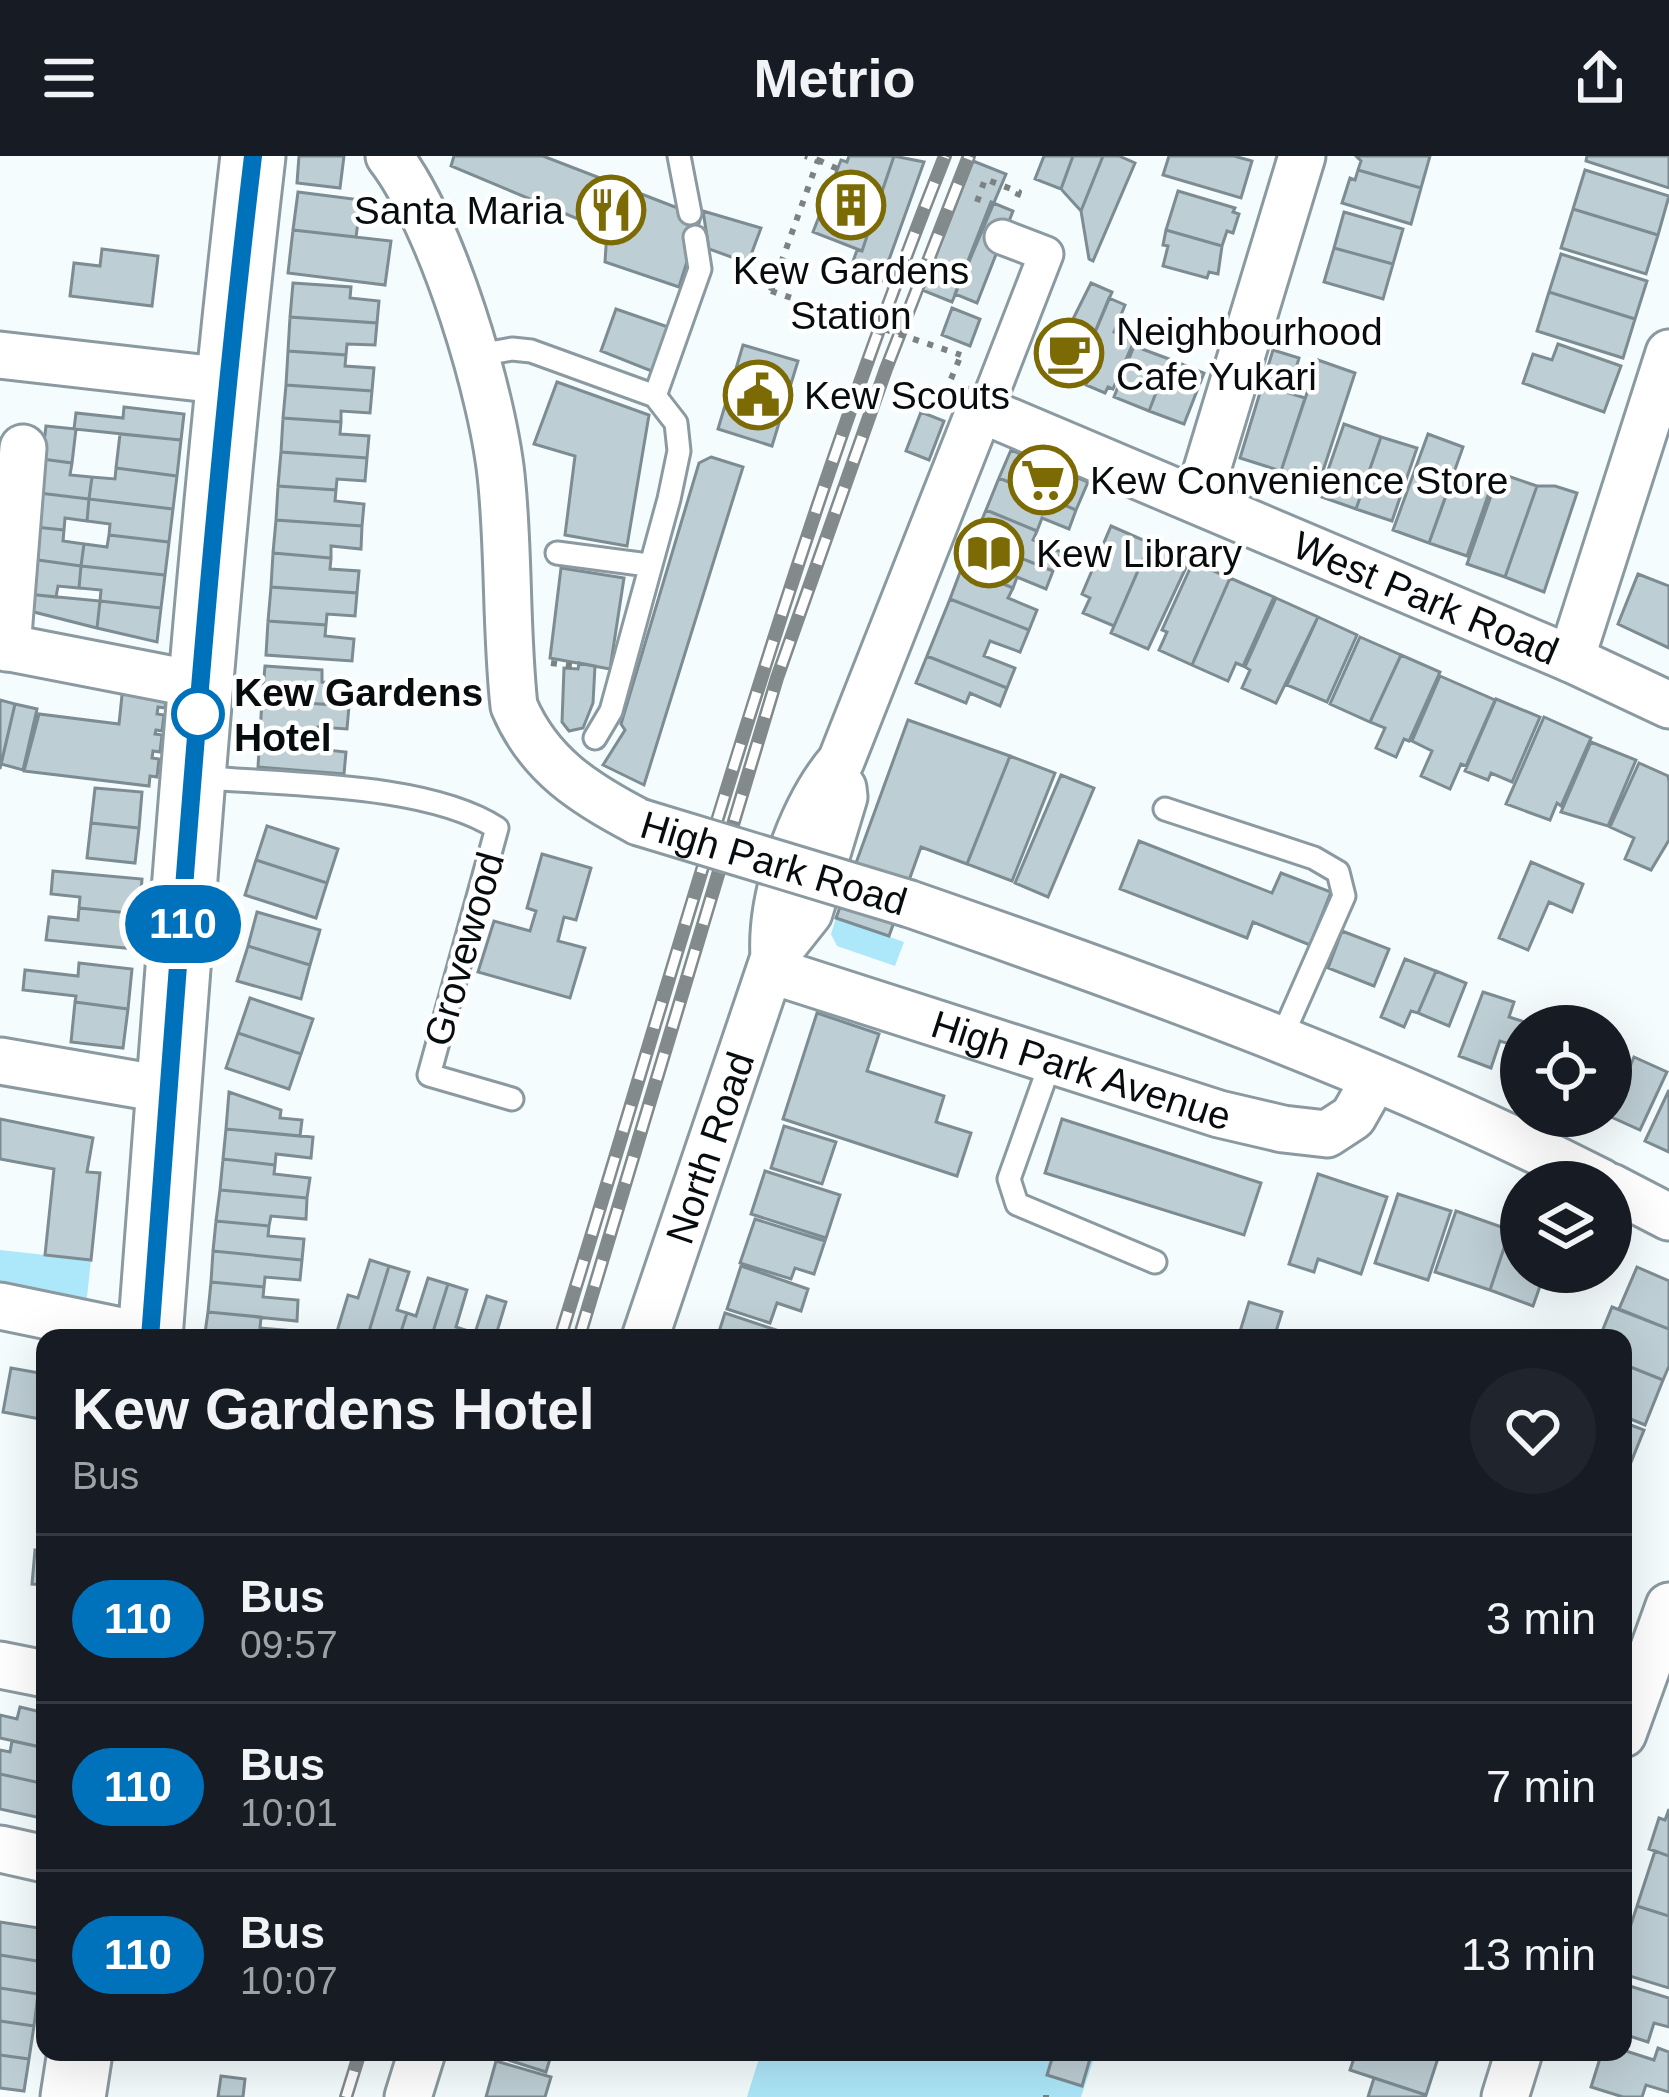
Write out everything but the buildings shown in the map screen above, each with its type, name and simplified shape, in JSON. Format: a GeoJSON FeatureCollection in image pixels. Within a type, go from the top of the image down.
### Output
{"type":"FeatureCollection","features":[{"type":"Feature","properties":{"kind":"main road"},"geometry":{"type":"LineString","coordinates":[[151,1329],[200,686],[253,156]]}},
{"type":"Feature","properties":{"kind":"main road"},"geometry":{"type":"LineString","coordinates":[[73,2097],[79,2061]]}},
{"type":"Feature","properties":{"kind":"street","name":"High Park Road"},"geometry":{"type":"LineString","coordinates":[[389,156],[423,212],[474,356],[502,478],[514,706],[526,734],[552,766],[594,798],[639,822],[910,904],[1169,994],[1554,1161]]}},
{"type":"Feature","properties":{"kind":"street"},"geometry":{"type":"LineString","coordinates":[[1198,499],[1302,156]]}},
{"type":"Feature","properties":{"kind":"street","name":"North Road"},"geometry":{"type":"LineString","coordinates":[[649,1329],[772,963],[809,913],[844,797],[841,761],[971,402],[1046,254],[1003,237]]}},
{"type":"Feature","properties":{"kind":"street"},"geometry":{"type":"LineString","coordinates":[[1571,659],[1669,353]]}},
{"type":"Feature","properties":{"kind":"street"},"geometry":{"type":"LineString","coordinates":[[0,355],[227,381]]}},
{"type":"Feature","properties":{"kind":"street","name":"West Park Road"},"geometry":{"type":"LineString","coordinates":[[971,402],[1669,705]]}},
{"type":"Feature","properties":{"kind":"street"},"geometry":{"type":"LineString","coordinates":[[22,448],[4,647],[200,686]]}},
{"type":"Feature","properties":{"kind":"street","name":"High Park Avenue"},"geometry":{"type":"LineString","coordinates":[[772,963],[1051,1061],[1219,1114],[1283,1129],[1327,1134],[1353,1117],[1374,1080]]}},
{"type":"Feature","properties":{"kind":"street"},"geometry":{"type":"LineString","coordinates":[[0,1060],[168,1090]]}},
{"type":"Feature","properties":{"kind":"street"},"geometry":{"type":"LineString","coordinates":[[1632,1198],[1669,1216]]}},
{"type":"Feature","properties":{"kind":"street"},"geometry":{"type":"LineString","coordinates":[[0,1306],[111,1329]]}},
{"type":"Feature","properties":{"kind":"street"},"geometry":{"type":"LineString","coordinates":[[1632,1709],[1669,1606]]}},
{"type":"Feature","properties":{"kind":"street"},"geometry":{"type":"LineString","coordinates":[[0,1665],[36,1672]]}},
{"type":"Feature","properties":{"kind":"street"},"geometry":{"type":"LineString","coordinates":[[0,1849],[36,1857]]}},
{"type":"Feature","properties":{"kind":"street"},"geometry":{"type":"LineString","coordinates":[[408,2097],[419,2061]]}},
{"type":"Feature","properties":{"kind":"street"},"geometry":{"type":"LineString","coordinates":[[1504,2097],[1516,2061]]}},
{"type":"Feature","properties":{"kind":"lane"},"geometry":{"type":"LineString","coordinates":[[679,156],[690,213]]}},
{"type":"Feature","properties":{"kind":"lane"},"geometry":{"type":"LineString","coordinates":[[655,396],[700,269],[695,237]]}},
{"type":"Feature","properties":{"kind":"lane"},"geometry":{"type":"LineString","coordinates":[[474,356],[512,349],[531,351],[655,396],[676,423],[679,451],[669,499],[610,711],[595,738]]}},
{"type":"Feature","properties":{"kind":"lane"},"geometry":{"type":"LineString","coordinates":[[557,553],[648,565]]}},
{"type":"Feature","properties":{"kind":"lane","name":"Grovewood"},"geometry":{"type":"LineString","coordinates":[[196,777],[416,796],[472,812],[497,828],[428,1075],[512,1099]]}},
{"type":"Feature","properties":{"kind":"lane"},"geometry":{"type":"LineString","coordinates":[[1166,809],[1315,858],[1338,872],[1344,896],[1281,1039]]}},
{"type":"Feature","properties":{"kind":"lane"},"geometry":{"type":"LineString","coordinates":[[1051,1061],[1009,1179],[1017,1204],[1155,1262]]}},
{"type":"Feature","properties":{"kind":"path"},"geometry":{"type":"LineString","coordinates":[[806,156],[838,169]]}},
{"type":"Feature","properties":{"kind":"path"},"geometry":{"type":"LineString","coordinates":[[818,160],[771,290],[961,355],[971,402]]}},
{"type":"Feature","properties":{"kind":"shaded area"},"geometry":{"type":"Polygon","coordinates":[[[836,918],[904,942],[895,966],[837,946],[831,934],[836,918]]]}},
{"type":"Feature","properties":{"kind":"shaded area"},"geometry":{"type":"Polygon","coordinates":[[[0,1250],[91,1260],[86,1306],[0,1289],[0,1250]]]}},
{"type":"Feature","properties":{"kind":"shaded area"},"geometry":{"type":"Polygon","coordinates":[[[758,2061],[1093,2061],[1081,2097],[747,2097],[758,2061]]]}},
{"type":"Feature","properties":{"kind":"railway"},"geometry":{"type":"LineString","coordinates":[[563,1329],[788,595],[945,156]]}},
{"type":"Feature","properties":{"kind":"railway"},"geometry":{"type":"LineString","coordinates":[[582,1329],[777,678],[886,369],[969,156]]}},
{"type":"Feature","properties":{"kind":"railway"},"geometry":{"type":"LineString","coordinates":[[346,2097],[357,2061]]}},
{"type":"Feature","properties":{"kind":"bus line","name":"110"},"geometry":{"type":"LineString","coordinates":[[151,1329],[200,686],[253,156]]}},
{"type":"Feature","properties":{"kind":"place","name":"Kew Gardens Station"},"geometry":{"type":"Point","coordinates":[851,205]}},
{"type":"Feature","properties":{"kind":"place","name":"Santa Maria"},"geometry":{"type":"Point","coordinates":[611,210]}},
{"type":"Feature","properties":{"kind":"place","name":"Neighbourhood Cafe Yukari"},"geometry":{"type":"Point","coordinates":[1069,353]}},
{"type":"Feature","properties":{"kind":"place","name":"Kew Scouts"},"geometry":{"type":"Point","coordinates":[758,395]}},
{"type":"Feature","properties":{"kind":"place","name":"Kew Convenience Store"},"geometry":{"type":"Point","coordinates":[1043,480]}},
{"type":"Feature","properties":{"kind":"place","name":"Kew Library"},"geometry":{"type":"Point","coordinates":[989,553]}},
{"type":"Feature","properties":{"kind":"place","name":"Kew Gardens Hotel"},"geometry":{"type":"Point","coordinates":[198,714]}}]}
